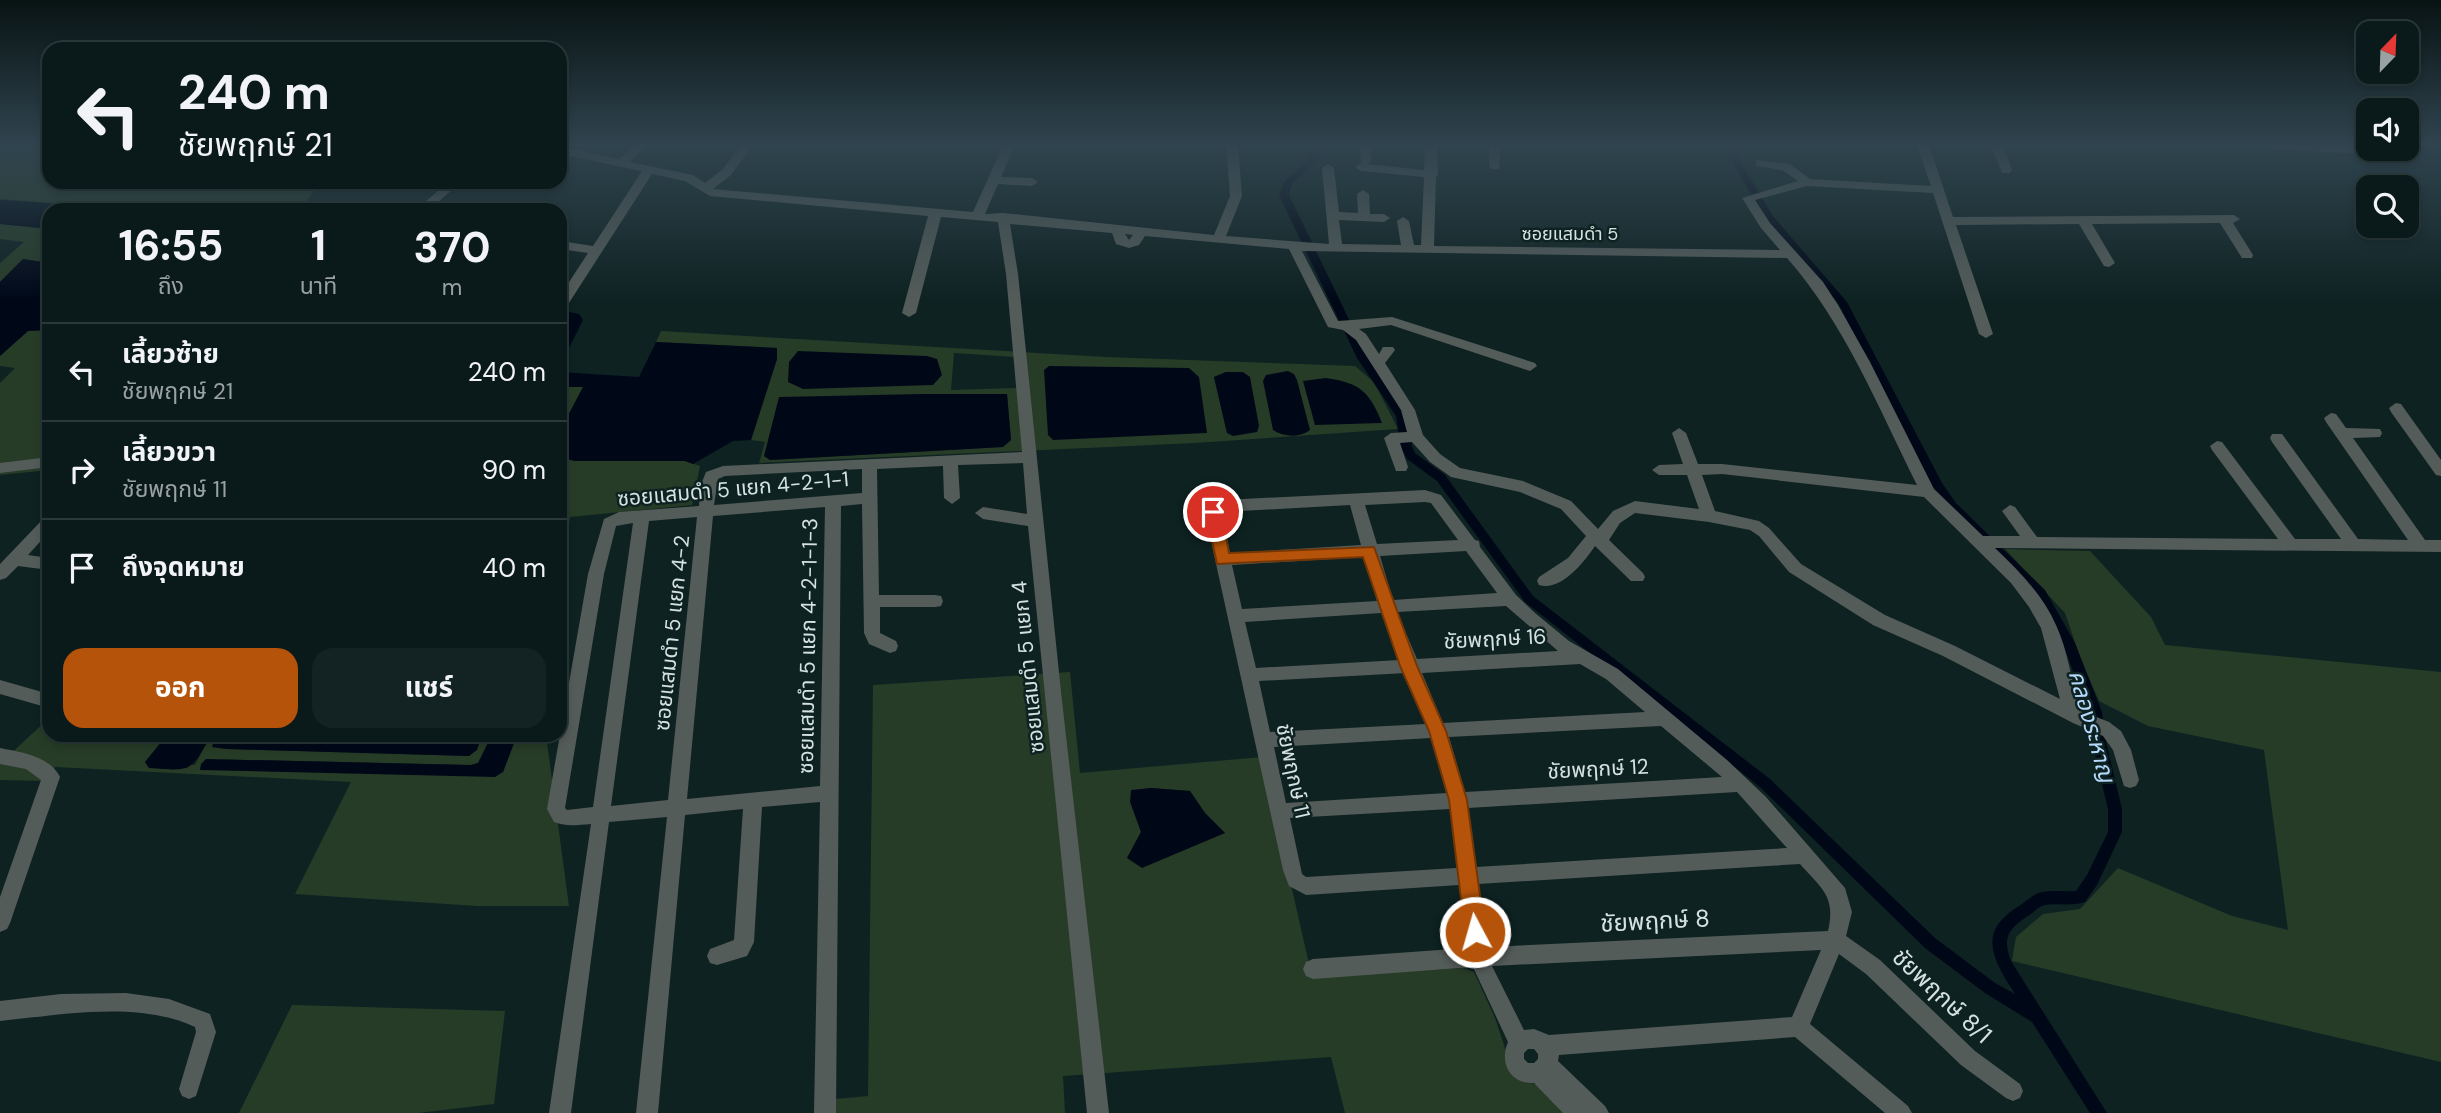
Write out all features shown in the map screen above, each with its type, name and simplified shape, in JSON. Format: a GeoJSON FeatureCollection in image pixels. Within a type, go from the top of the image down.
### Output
{"type":"FeatureCollection","features":[{"type":"Feature","properties":{"kind":"street"},"geometry":{"type":"LineString","coordinates":[[567,295],[631,197]]}},
{"type":"Feature","properties":{"kind":"street"},"geometry":{"type":"LineString","coordinates":[[788,197],[1003,217]]}},
{"type":"Feature","properties":{"kind":"street"},"geometry":{"type":"LineString","coordinates":[[978,215],[986,197]]}},
{"type":"Feature","properties":{"kind":"street"},"geometry":{"type":"LineString","coordinates":[[1219,238],[1236,197]]}},
{"type":"Feature","properties":{"kind":"street"},"geometry":{"type":"LineString","coordinates":[[1331,197],[1336,248]]}},
{"type":"Feature","properties":{"kind":"street"},"geometry":{"type":"LineString","coordinates":[[1363,197],[1364,217]]}},
{"type":"Feature","properties":{"kind":"street"},"geometry":{"type":"LineString","coordinates":[[1427,250],[1430,197]]}},
{"type":"Feature","properties":{"kind":"street"},"geometry":{"type":"LineString","coordinates":[[1752,197],[1748,198],[1756,212],[1818,285],[1857,351],[1928,492],[1987,542],[2035,602],[2049,627],[2078,717]]}},
{"type":"Feature","properties":{"kind":"street"},"geometry":{"type":"LineString","coordinates":[[1941,197],[1986,334]]}},
{"type":"Feature","properties":{"kind":"street"},"geometry":{"type":"LineString","coordinates":[[909,313],[936,211]]}},
{"type":"Feature","properties":{"kind":"street"},"geometry":{"type":"LineString","coordinates":[[1333,216],[1384,218]]}},
{"type":"Feature","properties":{"kind":"street","name":"ซอยแสมดำ 5"},"geometry":{"type":"LineString","coordinates":[[1003,217],[1117,228],[1119,239],[1129,244],[1135,242],[1142,231],[1317,248],[1791,254]]}},
{"type":"Feature","properties":{"kind":"street","name":"ซอยแสมดำ 5 แยก 4"},"geometry":{"type":"LineString","coordinates":[[1003,217],[1012,274],[1098,1113]]}},
{"type":"Feature","properties":{"kind":"street"},"geometry":{"type":"LineString","coordinates":[[1950,221],[2229,219],[2247,255]]}},
{"type":"Feature","properties":{"kind":"street"},"geometry":{"type":"LineString","coordinates":[[2083,220],[2109,263]]}},
{"type":"Feature","properties":{"kind":"street"},"geometry":{"type":"LineString","coordinates":[[1403,221],[1408,250]]}},
{"type":"Feature","properties":{"kind":"street"},"geometry":{"type":"LineString","coordinates":[[1293,245],[1333,324],[1348,327],[1358,333],[1408,410],[1416,437],[1435,458],[1456,473],[1523,487],[1566,505],[1637,577]]}},
{"type":"Feature","properties":{"kind":"street"},"geometry":{"type":"LineString","coordinates":[[567,246],[596,250]]}},
{"type":"Feature","properties":{"kind":"street"},"geometry":{"type":"LineString","coordinates":[[1348,327],[1392,321],[1530,366]]}},
{"type":"Feature","properties":{"kind":"street"},"geometry":{"type":"LineString","coordinates":[[1374,360],[1383,359],[1388,350]]}},
{"type":"Feature","properties":{"kind":"street"},"geometry":{"type":"LineString","coordinates":[[2396,408],[2441,471]]}},
{"type":"Feature","properties":{"kind":"street"},"geometry":{"type":"LineString","coordinates":[[2331,418],[2421,546]]}},
{"type":"Feature","properties":{"kind":"street"},"geometry":{"type":"LineString","coordinates":[[1679,433],[1709,516]]}},
{"type":"Feature","properties":{"kind":"street"},"geometry":{"type":"LineString","coordinates":[[2343,433],[2375,433]]}},
{"type":"Feature","properties":{"kind":"street"},"geometry":{"type":"LineString","coordinates":[[1401,467],[1391,438],[1416,437]]}},
{"type":"Feature","properties":{"kind":"street"},"geometry":{"type":"LineString","coordinates":[[2277,438],[2354,546]]}},
{"type":"Feature","properties":{"kind":"street"},"geometry":{"type":"LineString","coordinates":[[2217,446],[2292,546]]}},
{"type":"Feature","properties":{"kind":"street","name":"ซอยแสมดำ 5 แยก 4-2"},"geometry":{"type":"LineString","coordinates":[[647,1113],[709,481],[723,471],[1030,457]]}},
{"type":"Feature","properties":{"kind":"street"},"geometry":{"type":"LineString","coordinates":[[950,460],[952,498]]}},
{"type":"Feature","properties":{"kind":"street"},"geometry":{"type":"LineString","coordinates":[[0,467],[42,463]]}},
{"type":"Feature","properties":{"kind":"street"},"geometry":{"type":"LineString","coordinates":[[869,463],[875,639],[890,646]]}},
{"type":"Feature","properties":{"kind":"street"},"geometry":{"type":"LineString","coordinates":[[1659,470],[1693,468],[1928,492]]}},
{"type":"Feature","properties":{"kind":"street"},"geometry":{"type":"LineString","coordinates":[[1223,506],[1424,496],[1439,502],[1510,599],[1542,631],[1612,674],[1741,784],[1806,855],[1842,902],[1835,940],[1798,1027]]}},
{"type":"Feature","properties":{"kind":"street","name":"ซอยแสมดำ 5 แยก 4-2-1-1"},"geometry":{"type":"LineString","coordinates":[[601,815],[567,818],[560,816],[556,809],[606,530],[612,520],[869,498]]}},
{"type":"Feature","properties":{"kind":"street"},"geometry":{"type":"LineString","coordinates":[[1356,499],[1387,607],[1437,731],[1458,800],[1478,957],[1519,1042]]}},
{"type":"Feature","properties":{"kind":"street","name":"ซอยแสมดำ 5 แยก 4-2-1-1-3"},"geometry":{"type":"LineString","coordinates":[[824,1113],[832,500]]}},
{"type":"Feature","properties":{"kind":"street","name":"ชัยพฤกษ์ 11"},"geometry":{"type":"LineString","coordinates":[[1223,506],[1213,512],[1294,879],[1306,886],[1468,875]]}},
{"type":"Feature","properties":{"kind":"street"},"geometry":{"type":"LineString","coordinates":[[1545,581],[1562,573],[1577,561],[1623,509],[1635,507],[1709,516],[1754,525],[1764,532],[1795,568],[1879,620],[1949,651],[2102,727],[2115,736],[2130,780]]}},
{"type":"Feature","properties":{"kind":"street"},"geometry":{"type":"LineString","coordinates":[[2010,511],[2035,544]]}},
{"type":"Feature","properties":{"kind":"street"},"geometry":{"type":"LineString","coordinates":[[983,513],[1037,521]]}},
{"type":"Feature","properties":{"kind":"street"},"geometry":{"type":"LineString","coordinates":[[560,1113],[642,516]]}},
{"type":"Feature","properties":{"kind":"street"},"geometry":{"type":"LineString","coordinates":[[0,574],[42,529]]}},
{"type":"Feature","properties":{"kind":"street"},"geometry":{"type":"LineString","coordinates":[[1987,542],[2441,546]]}},
{"type":"Feature","properties":{"kind":"street"},"geometry":{"type":"LineString","coordinates":[[1223,559],[1473,545]]}},
{"type":"Feature","properties":{"kind":"street"},"geometry":{"type":"LineString","coordinates":[[14,559],[42,563]]}},
{"type":"Feature","properties":{"kind":"street"},"geometry":{"type":"LineString","coordinates":[[1235,616],[1510,599]]}},
{"type":"Feature","properties":{"kind":"street"},"geometry":{"type":"LineString","coordinates":[[872,601],[935,601]]}},
{"type":"Feature","properties":{"kind":"street","name":"ชัยพฤกษ์ 16"},"geometry":{"type":"LineString","coordinates":[[1249,676],[1584,657]]}},
{"type":"Feature","properties":{"kind":"street"},"geometry":{"type":"LineString","coordinates":[[0,687],[42,699]]}},
{"type":"Feature","properties":{"kind":"street"},"geometry":{"type":"LineString","coordinates":[[1264,740],[1666,718]]}},
{"type":"Feature","properties":{"kind":"street"},"geometry":{"type":"LineString","coordinates":[[0,756],[30,762],[51,777],[0,923]]}},
{"type":"Feature","properties":{"kind":"street","name":"ชัยพฤกษ์ 12"},"geometry":{"type":"LineString","coordinates":[[1279,811],[1741,784]]}},
{"type":"Feature","properties":{"kind":"street"},"geometry":{"type":"LineString","coordinates":[[601,815],[829,793]]}},
{"type":"Feature","properties":{"kind":"street"},"geometry":{"type":"LineString","coordinates":[[717,956],[740,949],[744,942],[753,800]]}},
{"type":"Feature","properties":{"kind":"street"},"geometry":{"type":"LineString","coordinates":[[1468,875],[1806,855]]}},
{"type":"Feature","properties":{"kind":"street","name":"ชัยพฤกษ์ 8"},"geometry":{"type":"LineString","coordinates":[[1313,969],[1478,957],[1835,940]]}},
{"type":"Feature","properties":{"kind":"street","name":"ชัยพฤกษ์ 8/1"},"geometry":{"type":"LineString","coordinates":[[1835,940],[1873,967],[1968,1058],[2013,1091]]}},
{"type":"Feature","properties":{"kind":"street"},"geometry":{"type":"LineString","coordinates":[[0,1011],[47,1005],[121,1004],[159,1006],[191,1013],[203,1021],[206,1032],[189,1090]]}},
{"type":"Feature","properties":{"kind":"street"},"geometry":{"type":"LineString","coordinates":[[1578,1113],[1543,1061],[1529,1038],[1519,1042],[1514,1052],[1517,1063],[1527,1072],[1543,1061],[1798,1027],[1901,1113]]}},
{"type":"Feature","properties":{"kind":"street"},"geometry":{"type":"LineString","coordinates":[[1543,1061],[1598,1113]]}},
{"type":"Feature","properties":{"kind":"green space"},"geometry":{"type":"Polygon","coordinates":[[[309,197],[304,203],[50,203],[0,199],[309,197]]]}},
{"type":"Feature","properties":{"kind":"green space"},"geometry":{"type":"Polygon","coordinates":[[[0,224],[42,226],[42,262],[23,259],[0,282],[0,263],[24,242],[0,239],[0,224]]]}},
{"type":"Feature","properties":{"kind":"green space"},"geometry":{"type":"Polygon","coordinates":[[[42,330],[42,471],[0,475],[0,383],[15,368],[0,366],[0,356],[28,331],[42,330]]]}},
{"type":"Feature","properties":{"kind":"green space"},"geometry":{"type":"Polygon","coordinates":[[[661,331],[1106,357],[1355,366],[1374,382],[1398,429],[1195,443],[759,463],[765,442],[751,440],[777,359],[777,348],[656,342],[661,331]],[[954,353],[951,390],[1016,388],[1015,357],[954,353]],[[1226,372],[1214,377],[1227,433],[1243,372],[1226,372]],[[1007,394],[764,456],[770,460],[1003,447],[1011,440],[1007,394]]]}},
{"type":"Feature","properties":{"kind":"green space"},"geometry":{"type":"Polygon","coordinates":[[[567,387],[583,387],[567,418],[567,387]]]}},
{"type":"Feature","properties":{"kind":"green space"},"geometry":{"type":"Polygon","coordinates":[[[567,459],[685,461],[700,466],[692,505],[570,517],[567,540],[567,459]]]}},
{"type":"Feature","properties":{"kind":"green space"},"geometry":{"type":"Polygon","coordinates":[[[2005,549],[2090,551],[2151,617],[2165,645],[2441,672],[2441,1062],[2012,961],[2016,937],[2043,914],[2080,909],[2118,868],[2232,916],[2288,930],[2264,750],[2148,726],[2099,701],[2065,613],[2005,549]]]}},
{"type":"Feature","properties":{"kind":"green space"},"geometry":{"type":"Polygon","coordinates":[[[1070,672],[1080,773],[1262,757],[1312,977],[1463,968],[1474,972],[1495,1018],[1509,1060],[1531,1083],[1545,1087],[1570,1113],[1345,1113],[1331,1057],[1063,1076],[1065,1113],[835,1113],[835,1099],[868,1096],[873,685],[1070,672]],[[1151,788],[1131,791],[1141,832],[1127,858],[1190,846],[1225,833],[1205,813],[1190,791],[1151,788]]]}},
{"type":"Feature","properties":{"kind":"green space"},"geometry":{"type":"Polygon","coordinates":[[[42,725],[42,742],[161,742],[145,762],[195,765],[207,742],[214,742],[213,747],[227,749],[469,756],[477,749],[480,742],[488,742],[478,763],[471,765],[206,759],[503,772],[514,742],[547,742],[569,906],[477,906],[295,894],[351,782],[55,767],[47,781],[0,780],[0,765],[42,725]]]}},
{"type":"Feature","properties":{"kind":"green space"},"geometry":{"type":"Polygon","coordinates":[[[292,1005],[505,1011],[494,1104],[418,1113],[239,1113],[292,1005]]]}},
{"type":"Feature","properties":{"kind":"water"},"geometry":{"type":"Polygon","coordinates":[[[0,200],[48,203],[42,203],[40,228],[0,224],[0,200]]]}},
{"type":"Feature","properties":{"kind":"water"},"geometry":{"type":"Polygon","coordinates":[[[23,259],[42,262],[42,330],[28,331],[0,356],[0,282],[23,259]]]}},
{"type":"Feature","properties":{"kind":"water"},"geometry":{"type":"Polygon","coordinates":[[[567,311],[579,314],[583,320],[567,352],[567,311]]]}},
{"type":"Feature","properties":{"kind":"water"},"geometry":{"type":"Polygon","coordinates":[[[656,342],[777,348],[777,359],[751,440],[733,441],[693,464],[685,461],[567,459],[567,418],[583,387],[567,387],[567,372],[639,377],[656,342]]]}},
{"type":"Feature","properties":{"kind":"water"},"geometry":{"type":"Polygon","coordinates":[[[798,351],[927,356],[937,359],[942,375],[933,385],[803,389],[788,382],[789,362],[798,351]]]}},
{"type":"Feature","properties":{"kind":"water"},"geometry":{"type":"Polygon","coordinates":[[[1049,366],[1189,368],[1199,377],[1207,433],[1053,440],[1048,435],[1044,370],[1049,366]]]}},
{"type":"Feature","properties":{"kind":"water"},"geometry":{"type":"Polygon","coordinates":[[[1288,371],[1294,374],[1297,380],[1310,430],[1297,435],[1273,430],[1263,381],[1266,375],[1288,371]]]}},
{"type":"Feature","properties":{"kind":"water"},"geometry":{"type":"Polygon","coordinates":[[[1226,372],[1243,372],[1250,377],[1259,426],[1257,432],[1233,436],[1227,433],[1214,377],[1226,372]]]}},
{"type":"Feature","properties":{"kind":"water"},"geometry":{"type":"Polygon","coordinates":[[[1326,378],[1362,390],[1373,403],[1382,423],[1315,425],[1303,381],[1326,378]]]}},
{"type":"Feature","properties":{"kind":"water"},"geometry":{"type":"Polygon","coordinates":[[[1007,394],[1011,440],[1003,447],[770,460],[764,456],[779,397],[1007,394]]]}},
{"type":"Feature","properties":{"kind":"water"},"geometry":{"type":"Polygon","coordinates":[[[161,742],[207,742],[193,763],[182,769],[149,768],[145,762],[161,742]]]}},
{"type":"Feature","properties":{"kind":"water"},"geometry":{"type":"Polygon","coordinates":[[[214,742],[480,742],[477,750],[469,756],[212,747],[214,742]]]}},
{"type":"Feature","properties":{"kind":"water"},"geometry":{"type":"Polygon","coordinates":[[[488,742],[514,742],[503,772],[495,777],[200,770],[206,759],[471,765],[478,763],[488,742]]]}},
{"type":"Feature","properties":{"kind":"water"},"geometry":{"type":"Polygon","coordinates":[[[1151,788],[1190,791],[1205,813],[1225,833],[1142,868],[1127,858],[1141,832],[1130,802],[1131,790],[1151,788]]]}},
{"type":"Feature","properties":{"kind":"waterway"},"geometry":{"type":"LineString","coordinates":[[1285,197],[1362,358],[1402,416],[1406,446],[1411,456],[1441,478],[1529,599],[1765,783],[1930,943],[1990,988],[2037,1016]]}},
{"type":"Feature","properties":{"kind":"waterway","name":"คลองระหาญ"},"geometry":{"type":"LineString","coordinates":[[1757,197],[1768,216],[1842,302],[1937,485],[1952,506],[2041,593],[2069,643],[2095,712],[2098,738],[2115,809],[2115,832],[2092,880],[2080,897],[2036,901],[2005,925],[1999,938],[1999,946],[2005,965],[2099,1113]]}},
{"type":"Feature","properties":{"kind":"route"},"geometry":{"type":"LineString","coordinates":[[1213,512],[1223,559],[1369,551],[1409,666],[1437,731],[1458,800],[1475,932]]}}]}
